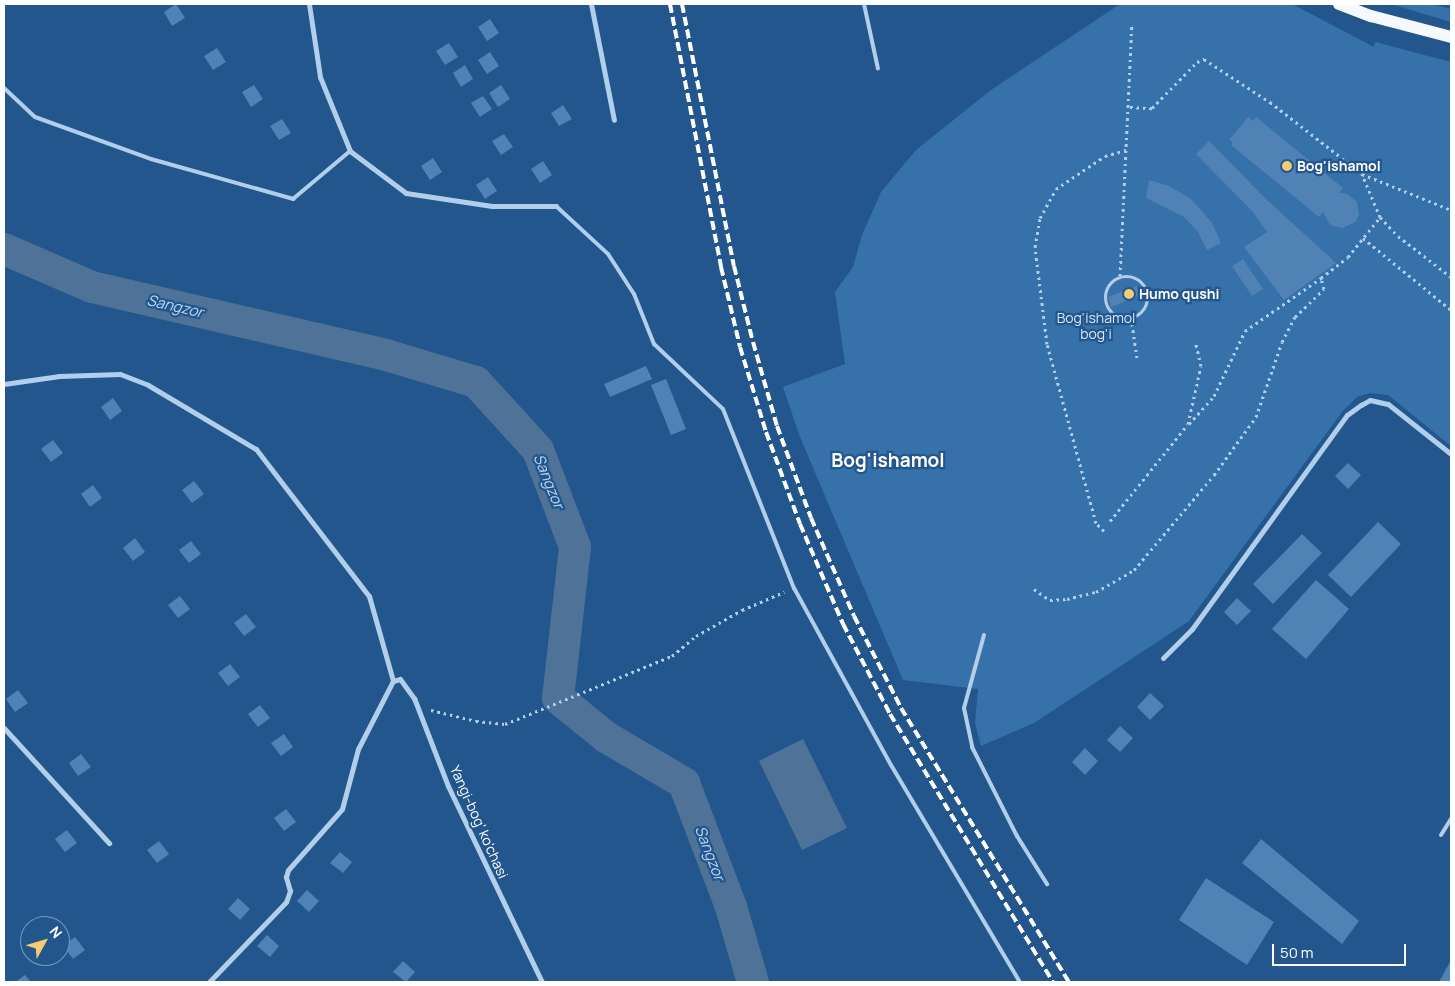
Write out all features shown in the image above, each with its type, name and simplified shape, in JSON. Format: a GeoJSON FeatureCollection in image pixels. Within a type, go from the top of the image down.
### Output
{"type":"FeatureCollection","features":[{"type":"Feature","properties":{"kind":"main road"},"geometry":{"type":"LineString","coordinates":[[1339,4],[1371,16],[1451,37]]}},
{"type":"Feature","properties":{"kind":"street"},"geometry":{"type":"LineString","coordinates":[[308,4],[320,78],[350,151],[406,193],[492,206],[556,206]]}},
{"type":"Feature","properties":{"kind":"street"},"geometry":{"type":"LineString","coordinates":[[590,4],[614,120]]}},
{"type":"Feature","properties":{"kind":"street"},"geometry":{"type":"LineString","coordinates":[[4,384],[60,376],[120,374],[148,385],[256,449],[369,596],[393,681],[358,749],[342,810],[288,870],[286,877],[290,891],[286,902],[209,982]]}},
{"type":"Feature","properties":{"kind":"street"},"geometry":{"type":"LineString","coordinates":[[1163,658],[1192,629],[1347,415],[1361,404],[1370,400],[1388,404],[1451,454]]}},
{"type":"Feature","properties":{"kind":"street","name":"Yangi-bog' ko'chasi"},"geometry":{"type":"LineString","coordinates":[[393,681],[400,678],[418,707],[448,786],[542,982]]}},
{"type":"Feature","properties":{"kind":"street"},"geometry":{"type":"LineString","coordinates":[[4,728],[109,843]]}},
{"type":"Feature","properties":{"kind":"lane"},"geometry":{"type":"LineString","coordinates":[[864,4],[878,69]]}},
{"type":"Feature","properties":{"kind":"lane"},"geometry":{"type":"LineString","coordinates":[[4,88],[34,117],[151,159],[293,199],[350,151]]}},
{"type":"Feature","properties":{"kind":"lane"},"geometry":{"type":"LineString","coordinates":[[556,206],[608,254],[634,294],[654,344],[723,409],[794,588],[891,765],[1020,982]]}},
{"type":"Feature","properties":{"kind":"lane"},"geometry":{"type":"LineString","coordinates":[[984,635],[964,708],[972,747],[1017,836],[1047,884]]}},
{"type":"Feature","properties":{"kind":"lane"},"geometry":{"type":"LineString","coordinates":[[1441,835],[1451,819]]}},
{"type":"Feature","properties":{"kind":"path"},"geometry":{"type":"LineString","coordinates":[[1120,276],[1130,108],[1132,26]]}},
{"type":"Feature","properties":{"kind":"path"},"geometry":{"type":"LineString","coordinates":[[1130,108],[1152,108],[1197,62],[1204,59],[1270,102],[1362,174],[1424,197],[1451,210]]}},
{"type":"Feature","properties":{"kind":"path"},"geometry":{"type":"LineString","coordinates":[[1104,531],[1096,522],[1047,344],[1034,247],[1040,218],[1056,189],[1105,156],[1126,150]]}},
{"type":"Feature","properties":{"kind":"path"},"geometry":{"type":"LineString","coordinates":[[1362,174],[1380,217],[1398,236],[1451,277]]}},
{"type":"Feature","properties":{"kind":"path"},"geometry":{"type":"LineString","coordinates":[[1110,521],[1188,424],[1214,396],[1245,331],[1348,257],[1380,217]]}},
{"type":"Feature","properties":{"kind":"path"},"geometry":{"type":"LineString","coordinates":[[1363,238],[1451,310]]}},
{"type":"Feature","properties":{"kind":"path"},"geometry":{"type":"LineString","coordinates":[[1120,276],[1134,278],[1145,288],[1143,309],[1131,317],[1111,312],[1104,298],[1108,284],[1120,276]]}},
{"type":"Feature","properties":{"kind":"path"},"geometry":{"type":"LineString","coordinates":[[1034,589],[1050,600],[1067,599],[1096,592],[1134,570],[1191,504],[1256,418],[1282,342],[1296,317],[1324,289],[1321,278]]}},
{"type":"Feature","properties":{"kind":"path"},"geometry":{"type":"LineString","coordinates":[[1131,317],[1137,358]]}},
{"type":"Feature","properties":{"kind":"path"},"geometry":{"type":"LineString","coordinates":[[1188,424],[1201,366],[1196,344]]}},
{"type":"Feature","properties":{"kind":"path"},"geometry":{"type":"LineString","coordinates":[[418,707],[476,722],[505,724],[672,656],[696,636],[742,610],[794,588]]}},
{"type":"Feature","properties":{"kind":"green space","name":"Bog'ishamol bog'i"},"geometry":{"type":"Polygon","coordinates":[[[1120,4],[1292,4],[1374,47],[1375,42],[1451,62],[1451,446],[1388,395],[1370,393],[1357,397],[1342,412],[1189,621],[1034,723],[981,746],[975,723],[978,689],[903,680],[800,437],[783,387],[845,364],[835,292],[853,267],[862,235],[881,192],[916,150],[991,90],[1120,4]]]}},
{"type":"Feature","properties":{"kind":"green space"},"geometry":{"type":"Polygon","coordinates":[[[1391,4],[1432,4],[1451,9],[1451,22],[1391,4]]]}},
{"type":"Feature","properties":{"kind":"shaded area"},"geometry":{"type":"Polygon","coordinates":[[[803,739],[847,828],[802,850],[759,761],[803,739]]]}},
{"type":"Feature","properties":{"kind":"building"},"geometry":{"type":"Polygon","coordinates":[[[176,4],[185,18],[172,26],[164,12],[176,4]]]}},
{"type":"Feature","properties":{"kind":"building"},"geometry":{"type":"Polygon","coordinates":[[[490,19],[499,33],[487,41],[478,27],[490,19]]]}},
{"type":"Feature","properties":{"kind":"building"},"geometry":{"type":"Polygon","coordinates":[[[449,43],[458,57],[445,65],[436,51],[449,43]]]}},
{"type":"Feature","properties":{"kind":"building"},"geometry":{"type":"Polygon","coordinates":[[[217,48],[226,62],[213,70],[204,56],[217,48]]]}},
{"type":"Feature","properties":{"kind":"building"},"geometry":{"type":"Polygon","coordinates":[[[490,52],[499,66],[487,74],[478,60],[490,52]]]}},
{"type":"Feature","properties":{"kind":"building"},"geometry":{"type":"Polygon","coordinates":[[[465,65],[473,79],[461,87],[453,73],[465,65]]]}},
{"type":"Feature","properties":{"kind":"building"},"geometry":{"type":"Polygon","coordinates":[[[254,85],[263,99],[251,107],[242,92],[254,85]]]}},
{"type":"Feature","properties":{"kind":"building"},"geometry":{"type":"Polygon","coordinates":[[[501,85],[510,99],[498,107],[489,93],[501,85]]]}},
{"type":"Feature","properties":{"kind":"building"},"geometry":{"type":"Polygon","coordinates":[[[483,96],[492,109],[480,117],[471,103],[483,96]]]}},
{"type":"Feature","properties":{"kind":"building"},"geometry":{"type":"Polygon","coordinates":[[[563,105],[572,119],[559,126],[551,113],[563,105]]]}},
{"type":"Feature","properties":{"kind":"building","name":"Bog'ishamol"},"geometry":{"type":"Polygon","coordinates":[[[1248,117],[1253,121],[1256,117],[1343,188],[1339,193],[1346,193],[1357,202],[1359,215],[1355,222],[1343,228],[1330,225],[1323,212],[1319,217],[1231,145],[1233,142],[1229,140],[1248,117]]]}},
{"type":"Feature","properties":{"kind":"building"},"geometry":{"type":"Polygon","coordinates":[[[282,119],[291,133],[279,140],[270,126],[282,119]]]}},
{"type":"Feature","properties":{"kind":"building"},"geometry":{"type":"Polygon","coordinates":[[[504,134],[513,147],[501,155],[492,141],[504,134]]]}},
{"type":"Feature","properties":{"kind":"building"},"geometry":{"type":"Polygon","coordinates":[[[1209,141],[1266,199],[1336,263],[1284,300],[1244,247],[1267,232],[1253,212],[1196,154],[1209,141]]]}},
{"type":"Feature","properties":{"kind":"building"},"geometry":{"type":"Polygon","coordinates":[[[433,158],[442,172],[430,180],[421,166],[433,158]]]}},
{"type":"Feature","properties":{"kind":"building"},"geometry":{"type":"Polygon","coordinates":[[[543,161],[552,175],[540,183],[531,169],[543,161]]]}},
{"type":"Feature","properties":{"kind":"building"},"geometry":{"type":"Polygon","coordinates":[[[488,177],[497,191],[485,199],[476,185],[488,177]]]}},
{"type":"Feature","properties":{"kind":"building"},"geometry":{"type":"Polygon","coordinates":[[[1149,180],[1169,186],[1191,199],[1212,223],[1221,243],[1207,250],[1198,232],[1184,217],[1146,198],[1149,180]]]}},
{"type":"Feature","properties":{"kind":"building"},"geometry":{"type":"Polygon","coordinates":[[[1243,259],[1263,289],[1252,296],[1232,266],[1243,259]]]}},
{"type":"Feature","properties":{"kind":"building"},"geometry":{"type":"Polygon","coordinates":[[[1137,286],[1141,295],[1111,307],[1108,297],[1137,286]]]}},
{"type":"Feature","properties":{"kind":"building"},"geometry":{"type":"Polygon","coordinates":[[[646,366],[652,379],[610,397],[604,384],[646,366]]]}},
{"type":"Feature","properties":{"kind":"building"},"geometry":{"type":"Polygon","coordinates":[[[666,379],[686,429],[671,435],[651,385],[666,379]]]}},
{"type":"Feature","properties":{"kind":"building"},"geometry":{"type":"Polygon","coordinates":[[[113,398],[122,411],[110,420],[101,407],[113,398]]]}},
{"type":"Feature","properties":{"kind":"building"},"geometry":{"type":"Polygon","coordinates":[[[53,440],[63,453],[51,462],[41,449],[53,440]]]}},
{"type":"Feature","properties":{"kind":"building"},"geometry":{"type":"Polygon","coordinates":[[[1348,463],[1361,475],[1348,489],[1335,476],[1348,463]]]}},
{"type":"Feature","properties":{"kind":"building"},"geometry":{"type":"Polygon","coordinates":[[[194,481],[204,494],[192,503],[182,490],[194,481]]]}},
{"type":"Feature","properties":{"kind":"building"},"geometry":{"type":"Polygon","coordinates":[[[93,485],[102,498],[90,507],[81,494],[93,485]]]}},
{"type":"Feature","properties":{"kind":"building"},"geometry":{"type":"Polygon","coordinates":[[[1378,522],[1401,544],[1351,597],[1328,575],[1378,522]]]}},
{"type":"Feature","properties":{"kind":"building"},"geometry":{"type":"Polygon","coordinates":[[[1302,534],[1322,553],[1273,604],[1253,584],[1302,534]]]}},
{"type":"Feature","properties":{"kind":"building"},"geometry":{"type":"Polygon","coordinates":[[[135,538],[145,552],[133,561],[123,548],[135,538]]]}},
{"type":"Feature","properties":{"kind":"building"},"geometry":{"type":"Polygon","coordinates":[[[191,541],[201,554],[189,563],[179,550],[191,541]]]}},
{"type":"Feature","properties":{"kind":"building"},"geometry":{"type":"Polygon","coordinates":[[[1316,580],[1349,609],[1306,659],[1272,629],[1316,580]]]}},
{"type":"Feature","properties":{"kind":"building"},"geometry":{"type":"Polygon","coordinates":[[[180,596],[190,609],[178,618],[168,605],[180,596]]]}},
{"type":"Feature","properties":{"kind":"building"},"geometry":{"type":"Polygon","coordinates":[[[1237,598],[1251,611],[1237,625],[1224,612],[1237,598]]]}},
{"type":"Feature","properties":{"kind":"building"},"geometry":{"type":"Polygon","coordinates":[[[246,614],[256,627],[244,636],[234,623],[246,614]]]}},
{"type":"Feature","properties":{"kind":"building"},"geometry":{"type":"Polygon","coordinates":[[[230,664],[240,677],[228,686],[218,673],[230,664]]]}},
{"type":"Feature","properties":{"kind":"building"},"geometry":{"type":"Polygon","coordinates":[[[18,690],[28,703],[15,712],[6,699],[18,690]]]}},
{"type":"Feature","properties":{"kind":"building"},"geometry":{"type":"Polygon","coordinates":[[[1150,693],[1164,706],[1150,720],[1137,707],[1150,693]]]}},
{"type":"Feature","properties":{"kind":"building"},"geometry":{"type":"Polygon","coordinates":[[[260,705],[270,718],[258,727],[248,714],[260,705]]]}},
{"type":"Feature","properties":{"kind":"building"},"geometry":{"type":"Polygon","coordinates":[[[1120,726],[1133,738],[1120,752],[1107,740],[1120,726]]]}},
{"type":"Feature","properties":{"kind":"building"},"geometry":{"type":"Polygon","coordinates":[[[284,734],[293,747],[281,756],[271,743],[284,734]]]}},
{"type":"Feature","properties":{"kind":"building"},"geometry":{"type":"Polygon","coordinates":[[[1085,748],[1098,761],[1085,775],[1072,762],[1085,748]]]}},
{"type":"Feature","properties":{"kind":"building"},"geometry":{"type":"Polygon","coordinates":[[[81,754],[91,767],[78,776],[69,763],[81,754]]]}},
{"type":"Feature","properties":{"kind":"building"},"geometry":{"type":"Polygon","coordinates":[[[286,809],[296,822],[284,831],[274,818],[286,809]]]}},
{"type":"Feature","properties":{"kind":"building"},"geometry":{"type":"Polygon","coordinates":[[[67,830],[77,843],[65,852],[55,839],[67,830]]]}},
{"type":"Feature","properties":{"kind":"building"},"geometry":{"type":"Polygon","coordinates":[[[1261,839],[1359,921],[1342,944],[1242,863],[1261,839]]]}},
{"type":"Feature","properties":{"kind":"building"},"geometry":{"type":"Polygon","coordinates":[[[159,841],[169,854],[157,863],[147,850],[159,841]]]}},
{"type":"Feature","properties":{"kind":"building"},"geometry":{"type":"Polygon","coordinates":[[[340,852],[352,862],[343,873],[330,863],[340,852]]]}},
{"type":"Feature","properties":{"kind":"building"},"geometry":{"type":"Polygon","coordinates":[[[1206,878],[1274,922],[1247,965],[1179,920],[1206,878]]]}},
{"type":"Feature","properties":{"kind":"building"},"geometry":{"type":"Polygon","coordinates":[[[307,890],[319,901],[309,912],[297,901],[307,890]]]}},
{"type":"Feature","properties":{"kind":"building"},"geometry":{"type":"Polygon","coordinates":[[[238,898],[250,909],[240,920],[228,909],[238,898]]]}},
{"type":"Feature","properties":{"kind":"building"},"geometry":{"type":"Polygon","coordinates":[[[267,935],[279,946],[270,957],[257,946],[267,935]]]}},
{"type":"Feature","properties":{"kind":"building"},"geometry":{"type":"Polygon","coordinates":[[[75,937],[85,950],[73,959],[70,955],[70,941],[75,937]]]}},
{"type":"Feature","properties":{"kind":"building"},"geometry":{"type":"Polygon","coordinates":[[[1451,960],[1451,982],[1439,982],[1451,960]]]}},
{"type":"Feature","properties":{"kind":"building"},"geometry":{"type":"Polygon","coordinates":[[[403,961],[415,972],[406,982],[393,972],[403,961]]]}},
{"type":"Feature","properties":{"kind":"building"},"geometry":{"type":"Polygon","coordinates":[[[25,975],[31,982],[15,982],[25,975]]]}},
{"type":"Feature","properties":{"kind":"waterway","name":"Sangzor"},"geometry":{"type":"LineString","coordinates":[[4,249],[92,287],[386,355],[476,382],[538,450],[575,547],[558,698],[606,737],[684,783],[731,907],[753,982]]}},
{"type":"Feature","properties":{"kind":"railway"},"geometry":{"type":"LineString","coordinates":[[670,4],[721,267],[740,347],[766,432],[800,524],[843,624],[890,714],[1053,982]]}},
{"type":"Feature","properties":{"kind":"railway"},"geometry":{"type":"LineString","coordinates":[[682,4],[734,266],[753,342],[777,426],[811,518],[854,616],[901,708],[1069,982]]}},
{"type":"Feature","properties":{"kind":"place","name":"Bog'ishamol"},"geometry":{"type":"Point","coordinates":[1287,166]}},
{"type":"Feature","properties":{"kind":"place","name":"Humo qushi"},"geometry":{"type":"Point","coordinates":[1129,294]}},
{"type":"Feature","properties":{"kind":"district","name":"Bog'ishamol"},"geometry":{"type":"Point","coordinates":[888,461]}}]}
